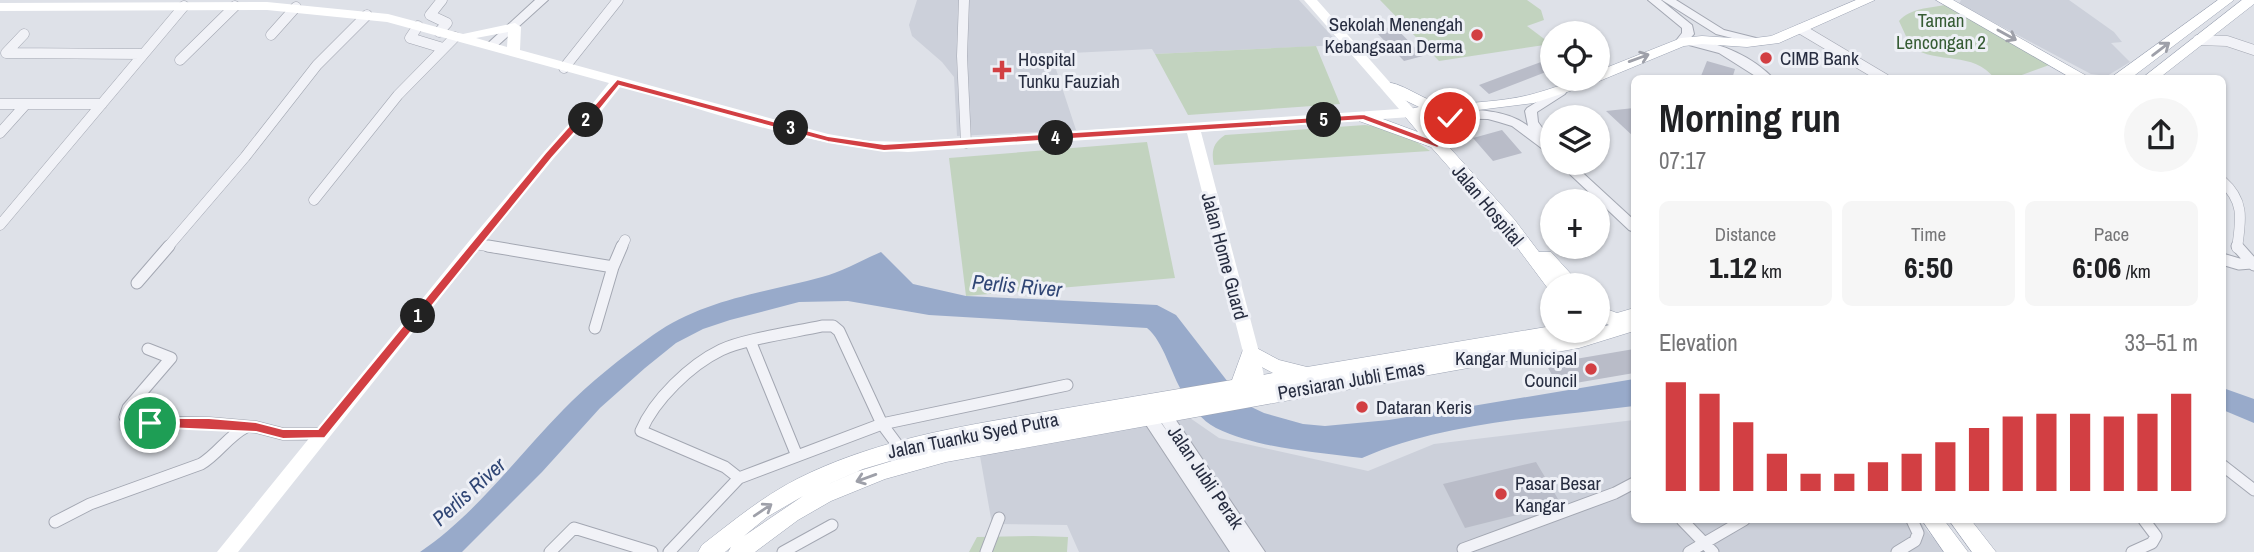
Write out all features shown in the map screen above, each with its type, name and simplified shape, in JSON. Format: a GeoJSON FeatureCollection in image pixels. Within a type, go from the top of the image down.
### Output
{"type":"FeatureCollection","features":[{"type":"Feature","properties":{"kind":"main road","name":"Jalan Hospital"},"geometry":{"type":"LineString","coordinates":[[1310,0],[1508,223],[1546,273]]}},
{"type":"Feature","properties":{"kind":"main road"},"geometry":{"type":"LineString","coordinates":[[1610,71],[1681,42],[1761,42],[1801,29],[1868,0]]}},
{"type":"Feature","properties":{"kind":"main road"},"geometry":{"type":"LineString","coordinates":[[2124,75],[2227,0]]}},
{"type":"Feature","properties":{"kind":"main road"},"geometry":{"type":"LineString","coordinates":[[2153,75],[2251,0]]}},
{"type":"Feature","properties":{"kind":"main road"},"geometry":{"type":"LineString","coordinates":[[1945,1],[2079,75]]}},
{"type":"Feature","properties":{"kind":"main road"},"geometry":{"type":"LineString","coordinates":[[0,7],[116,3],[296,8],[367,15],[418,26],[564,68],[854,144],[896,147],[1463,111],[1561,91]]}},
{"type":"Feature","properties":{"kind":"main road"},"geometry":{"type":"LineString","coordinates":[[455,37],[486,34],[514,27],[513,52]]}},
{"type":"Feature","properties":{"kind":"main road"},"geometry":{"type":"LineString","coordinates":[[2068,68],[2088,75]]}},
{"type":"Feature","properties":{"kind":"main road"},"geometry":{"type":"LineString","coordinates":[[226,552],[475,244],[572,129],[587,120],[611,80]]}},
{"type":"Feature","properties":{"kind":"main road"},"geometry":{"type":"LineString","coordinates":[[1364,117],[1383,101],[1387,86],[1426,105],[1463,111]]}},
{"type":"Feature","properties":{"kind":"main road"},"geometry":{"type":"LineString","coordinates":[[1364,117],[1437,145],[1436,130],[1441,123],[1463,111]]}},
{"type":"Feature","properties":{"kind":"main road"},"geometry":{"type":"LineString","coordinates":[[1145,131],[1180,139],[1199,155],[1210,139],[1235,126]]}},
{"type":"Feature","properties":{"kind":"main road","name":"Jalan Home Guard"},"geometry":{"type":"LineString","coordinates":[[1193,129],[1251,352]]}},
{"type":"Feature","properties":{"kind":"main road"},"geometry":{"type":"LineString","coordinates":[[1508,223],[1561,273]]}},
{"type":"Feature","properties":{"kind":"main road"},"geometry":{"type":"LineString","coordinates":[[1610,318],[1629,324]]}},
{"type":"Feature","properties":{"kind":"main road","name":"Persiaran Jubli Emas"},"geometry":{"type":"LineString","coordinates":[[1610,328],[1629,324]]}},
{"type":"Feature","properties":{"kind":"main road","name":"Persiaran Jubli Emas"},"geometry":{"type":"LineString","coordinates":[[1251,391],[1311,374],[1526,343],[1540,338]]}},
{"type":"Feature","properties":{"kind":"main road","name":"Persiaran Jubli Emas"},"geometry":{"type":"LineString","coordinates":[[1251,391],[1540,340]]}},
{"type":"Feature","properties":{"kind":"main road"},"geometry":{"type":"LineString","coordinates":[[1251,352],[1274,366],[1311,374]]}},
{"type":"Feature","properties":{"kind":"main road"},"geometry":{"type":"LineString","coordinates":[[1251,352],[1251,391]]}},
{"type":"Feature","properties":{"kind":"main road","name":"Jalan Tuanku Syed Putra"},"geometry":{"type":"LineString","coordinates":[[709,552],[760,511],[811,481],[899,447],[1251,391]]}},
{"type":"Feature","properties":{"kind":"main road","name":"Jalan Tuanku Syed Putra"},"geometry":{"type":"LineString","coordinates":[[739,552],[822,495],[881,472],[988,444],[1152,408]]}},
{"type":"Feature","properties":{"kind":"main road"},"geometry":{"type":"LineString","coordinates":[[1934,523],[1956,551]]}},
{"type":"Feature","properties":{"kind":"main road"},"geometry":{"type":"LineString","coordinates":[[1961,523],[1980,546]]}},
{"type":"Feature","properties":{"kind":"street"},"geometry":{"type":"LineString","coordinates":[[439,32],[447,23],[430,15],[442,0]]}},
{"type":"Feature","properties":{"kind":"street"},"geometry":{"type":"LineString","coordinates":[[491,46],[542,0]]}},
{"type":"Feature","properties":{"kind":"street"},"geometry":{"type":"LineString","coordinates":[[564,68],[618,0]]}},
{"type":"Feature","properties":{"kind":"street"},"geometry":{"type":"LineString","coordinates":[[964,0],[966,143]]}},
{"type":"Feature","properties":{"kind":"street"},"geometry":{"type":"LineString","coordinates":[[1654,0],[1688,27],[1688,34],[1681,42]]}},
{"type":"Feature","properties":{"kind":"street"},"geometry":{"type":"LineString","coordinates":[[1668,0],[1720,32],[1761,42]]}},
{"type":"Feature","properties":{"kind":"street"},"geometry":{"type":"LineString","coordinates":[[0,225],[184,6]]}},
{"type":"Feature","properties":{"kind":"street"},"geometry":{"type":"LineString","coordinates":[[180,60],[235,6]]}},
{"type":"Feature","properties":{"kind":"street"},"geometry":{"type":"LineString","coordinates":[[271,35],[296,8]]}},
{"type":"Feature","properties":{"kind":"street"},"geometry":{"type":"LineString","coordinates":[[137,284],[245,157],[336,41],[367,15]]}},
{"type":"Feature","properties":{"kind":"street"},"geometry":{"type":"LineString","coordinates":[[418,26],[410,38],[443,48]]}},
{"type":"Feature","properties":{"kind":"street"},"geometry":{"type":"LineString","coordinates":[[1801,29],[1878,75]]}},
{"type":"Feature","properties":{"kind":"street"},"geometry":{"type":"LineString","coordinates":[[24,34],[6,53],[142,54]]}},
{"type":"Feature","properties":{"kind":"street"},"geometry":{"type":"LineString","coordinates":[[314,200],[398,94],[455,37]]}},
{"type":"Feature","properties":{"kind":"street"},"geometry":{"type":"LineString","coordinates":[[2198,40],[2227,41],[2254,50]]}},
{"type":"Feature","properties":{"kind":"street"},"geometry":{"type":"LineString","coordinates":[[1681,42],[1721,48],[1762,75]]}},
{"type":"Feature","properties":{"kind":"street"},"geometry":{"type":"LineString","coordinates":[[1761,42],[1745,54],[1770,75]]}},
{"type":"Feature","properties":{"kind":"street"},"geometry":{"type":"LineString","coordinates":[[1540,136],[1531,123],[1531,111],[1561,91]]}},
{"type":"Feature","properties":{"kind":"street"},"geometry":{"type":"LineString","coordinates":[[0,104],[102,104]]}},
{"type":"Feature","properties":{"kind":"street"},"geometry":{"type":"LineString","coordinates":[[0,134],[26,104]]}},
{"type":"Feature","properties":{"kind":"street"},"geometry":{"type":"LineString","coordinates":[[1463,111],[1516,123],[1540,142]]}},
{"type":"Feature","properties":{"kind":"street"},"geometry":{"type":"LineString","coordinates":[[1577,175],[1631,224]]}},
{"type":"Feature","properties":{"kind":"street"},"geometry":{"type":"LineString","coordinates":[[2226,184],[2238,195],[2242,212],[2237,248],[2252,264]]}},
{"type":"Feature","properties":{"kind":"street"},"geometry":{"type":"LineString","coordinates":[[595,328],[613,267],[625,240]]}},
{"type":"Feature","properties":{"kind":"street"},"geometry":{"type":"LineString","coordinates":[[475,244],[613,267]]}},
{"type":"Feature","properties":{"kind":"street"},"geometry":{"type":"LineString","coordinates":[[2226,260],[2252,264]]}},
{"type":"Feature","properties":{"kind":"street"},"geometry":{"type":"LineString","coordinates":[[739,478],[725,467],[641,431],[643,423],[708,356],[723,349],[822,326],[833,326],[839,331],[882,424],[899,447]]}},
{"type":"Feature","properties":{"kind":"street"},"geometry":{"type":"LineString","coordinates":[[751,343],[797,456]]}},
{"type":"Feature","properties":{"kind":"street"},"geometry":{"type":"LineString","coordinates":[[148,349],[171,358],[161,375],[127,407],[125,416],[132,422],[248,426],[283,434],[321,434]]}},
{"type":"Feature","properties":{"kind":"street"},"geometry":{"type":"LineString","coordinates":[[670,552],[739,478],[882,424],[1067,385]]}},
{"type":"Feature","properties":{"kind":"street","name":"Jalan Jubli Perak"},"geometry":{"type":"LineString","coordinates":[[1152,408],[1240,552]]}},
{"type":"Feature","properties":{"kind":"street","name":"Jalan Jubli Perak"},"geometry":{"type":"LineString","coordinates":[[1152,408],[1256,552]]}},
{"type":"Feature","properties":{"kind":"street"},"geometry":{"type":"LineString","coordinates":[[55,522],[70,512],[109,496],[200,464],[219,453],[235,432],[248,426]]}},
{"type":"Feature","properties":{"kind":"street"},"geometry":{"type":"LineString","coordinates":[[2226,468],[2254,490]]}},
{"type":"Feature","properties":{"kind":"street"},"geometry":{"type":"LineString","coordinates":[[1464,550],[1631,485]]}},
{"type":"Feature","properties":{"kind":"street"},"geometry":{"type":"LineString","coordinates":[[986,552],[999,518]]}},
{"type":"Feature","properties":{"kind":"street"},"geometry":{"type":"LineString","coordinates":[[1685,523],[1708,547]]}},
{"type":"Feature","properties":{"kind":"street"},"geometry":{"type":"LineString","coordinates":[[1689,552],[1708,547],[1740,523]]}},
{"type":"Feature","properties":{"kind":"street"},"geometry":{"type":"LineString","coordinates":[[1897,552],[1916,541],[1918,533],[1913,523]]}},
{"type":"Feature","properties":{"kind":"street"},"geometry":{"type":"LineString","coordinates":[[2132,552],[2152,543],[2156,536],[2148,523]]}},
{"type":"Feature","properties":{"kind":"street"},"geometry":{"type":"LineString","coordinates":[[783,552],[832,525]]}},
{"type":"Feature","properties":{"kind":"street"},"geometry":{"type":"LineString","coordinates":[[550,552],[574,528],[652,552]]}},
{"type":"Feature","properties":{"kind":"street"},"geometry":{"type":"LineString","coordinates":[[1956,551],[1980,546]]}},
{"type":"Feature","properties":{"kind":"shaded area","name":"Hospital Tunku Fauziah"},"geometry":{"type":"Polygon","coordinates":[[[917,0],[1299,0],[1340,45],[1155,54],[1152,49],[1051,54],[1076,130],[957,136],[954,77],[942,62],[912,36],[909,25],[917,0]]]}},
{"type":"Feature","properties":{"kind":"shaded area"},"geometry":{"type":"Polygon","coordinates":[[[1961,0],[2069,0],[2114,32],[2122,42],[2111,43],[2130,62],[2109,75],[2091,74],[1959,4],[1961,0]]]}},
{"type":"Feature","properties":{"kind":"shaded area"},"geometry":{"type":"Polygon","coordinates":[[[1190,418],[1219,438],[1368,471],[1434,444],[1631,420],[1631,523],[1921,523],[1945,552],[1079,552],[1067,525],[992,524],[980,456],[1190,418]]]}},
{"type":"Feature","properties":{"kind":"green space","name":"Sekolah Menengah Kebangsaan Derma"},"geometry":{"type":"Polygon","coordinates":[[[1380,0],[1527,0],[1541,10],[1544,20],[1527,26],[1540,36],[1540,46],[1439,61],[1380,0]]]}},
{"type":"Feature","properties":{"kind":"green space","name":"Taman Lencongan 2"},"geometry":{"type":"Polygon","coordinates":[[[1945,5],[2052,64],[2022,75],[1991,75],[1976,64],[1921,52],[1911,47],[1899,21],[1914,11],[1945,5]]]}},
{"type":"Feature","properties":{"kind":"green space"},"geometry":{"type":"Polygon","coordinates":[[[1316,46],[1340,104],[1188,115],[1155,54],[1316,46]]]}},
{"type":"Feature","properties":{"kind":"green space"},"geometry":{"type":"Polygon","coordinates":[[[1365,125],[1399,134],[1430,151],[1214,165],[1214,148],[1225,135],[1365,125]]]}},
{"type":"Feature","properties":{"kind":"green space"},"geometry":{"type":"Polygon","coordinates":[[[1147,142],[1175,278],[966,296],[949,158],[1147,142]]]}},
{"type":"Feature","properties":{"kind":"green space"},"geometry":{"type":"Polygon","coordinates":[[[977,537],[1068,537],[1067,552],[969,552],[977,537]]]}},
{"type":"Feature","properties":{"kind":"water"},"geometry":{"type":"Polygon","coordinates":[[[881,252],[913,284],[966,296],[1157,305],[1176,315],[1245,404],[1264,413],[1303,424],[1325,426],[1389,420],[1631,380],[1631,406],[1461,428],[1394,446],[1362,458],[1319,453],[1249,440],[1211,425],[1197,413],[1186,398],[1158,341],[1147,328],[929,315],[848,301],[799,302],[703,329],[676,343],[600,408],[542,472],[462,552],[420,552],[459,521],[584,390],[653,335],[672,323],[713,305],[844,269],[881,252]]]}},
{"type":"Feature","properties":{"kind":"water"},"geometry":{"type":"Polygon","coordinates":[[[2226,389],[2254,399],[2254,423],[2226,411],[2226,389]]]}},
{"type":"Feature","properties":{"kind":"building"},"geometry":{"type":"Polygon","coordinates":[[[1394,26],[1423,56],[1404,61],[1375,31],[1394,26]]]}},
{"type":"Feature","properties":{"kind":"building"},"geometry":{"type":"Polygon","coordinates":[[[1707,61],[1735,69],[1733,75],[1701,75],[1707,61]]]}},
{"type":"Feature","properties":{"kind":"building"},"geometry":{"type":"Polygon","coordinates":[[[1540,62],[1540,74],[1489,94],[1479,85],[1540,62]]]}},
{"type":"Feature","properties":{"kind":"building"},"geometry":{"type":"Polygon","coordinates":[[[1631,108],[1631,134],[1610,115],[1610,111],[1631,108]]]}},
{"type":"Feature","properties":{"kind":"building"},"geometry":{"type":"Polygon","coordinates":[[[1502,130],[1522,153],[1493,161],[1473,138],[1502,130]]]}},
{"type":"Feature","properties":{"kind":"building","name":"Kangar Municipal Council"},"geometry":{"type":"Polygon","coordinates":[[[1631,350],[1631,374],[1558,386],[1546,364],[1631,350]]]}},
{"type":"Feature","properties":{"kind":"building","name":"Pasar Besar Kangar"},"geometry":{"type":"Polygon","coordinates":[[[1536,462],[1561,504],[1465,528],[1443,484],[1536,462]]]}},
{"type":"Feature","properties":{"kind":"place","name":"Sekolah Menengah Kebangsaan Derma"},"geometry":{"type":"Point","coordinates":[1477,35]}},
{"type":"Feature","properties":{"kind":"place","name":"CIMB Bank"},"geometry":{"type":"Point","coordinates":[1766,58]}},
{"type":"Feature","properties":{"kind":"place","name":"Hospital Tunku Fauziah"},"geometry":{"type":"Point","coordinates":[1002,70]}},
{"type":"Feature","properties":{"kind":"place","name":"Kangar Municipal Council"},"geometry":{"type":"Point","coordinates":[1591,369]}},
{"type":"Feature","properties":{"kind":"place","name":"Dataran Keris"},"geometry":{"type":"Point","coordinates":[1362,407]}},
{"type":"Feature","properties":{"kind":"place","name":"Pasar Besar Kangar"},"geometry":{"type":"Point","coordinates":[1501,494]}},
{"type":"Feature","properties":{"kind":"route"},"geometry":{"type":"LineString","coordinates":[[150,423],[209,423],[256,427],[283,434],[321,434],[549,155],[572,129],[587,120],[617,82],[828,139],[884,147],[1364,117],[1437,145],[1436,130],[1450,118]]}},
{"type":"Feature","properties":{"kind":"water label","name":"Perlis River"},"geometry":{"type":"Point","coordinates":[1017,286]}},
{"type":"Feature","properties":{"kind":"water label","name":"Perlis River"},"geometry":{"type":"Point","coordinates":[469,492]}}]}
